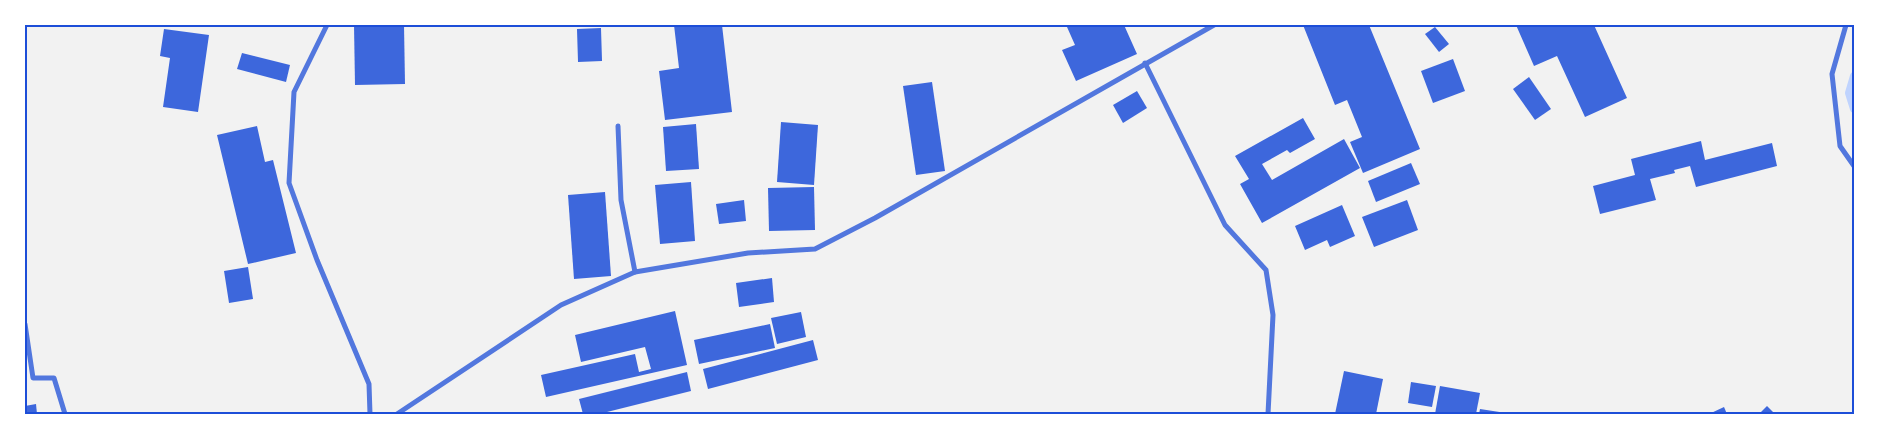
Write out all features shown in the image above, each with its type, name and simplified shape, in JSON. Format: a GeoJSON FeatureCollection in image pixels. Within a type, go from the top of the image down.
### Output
{"type":"FeatureCollection","features":[{"type":"Feature","properties":{"kind":"street"},"geometry":{"type":"LineString","coordinates":[[327,25],[294,92],[289,183],[317,260],[369,384],[370,414]]}},
{"type":"Feature","properties":{"kind":"street"},"geometry":{"type":"LineString","coordinates":[[397,414],[561,305],[635,272],[748,253],[815,249],[883,213],[1214,25]]}},
{"type":"Feature","properties":{"kind":"street"},"geometry":{"type":"LineString","coordinates":[[1846,25],[1832,74],[1840,146],[1854,166]]}},
{"type":"Feature","properties":{"kind":"street"},"geometry":{"type":"LineString","coordinates":[[1146,63],[1225,225],[1266,270],[1273,315],[1268,414]]}},
{"type":"Feature","properties":{"kind":"street"},"geometry":{"type":"LineString","coordinates":[[618,126],[621,200],[635,272]]}},
{"type":"Feature","properties":{"kind":"street"},"geometry":{"type":"LineString","coordinates":[[25,324],[33,378],[54,378],[65,414]]}},
{"type":"Feature","properties":{"kind":"building"},"geometry":{"type":"Polygon","coordinates":[[[354,25],[404,25],[405,84],[355,85],[354,25]]]}},
{"type":"Feature","properties":{"kind":"building"},"geometry":{"type":"Polygon","coordinates":[[[674,25],[722,25],[732,112],[665,120],[659,71],[679,68],[674,25]]]}},
{"type":"Feature","properties":{"kind":"building"},"geometry":{"type":"Polygon","coordinates":[[[1070,25],[1124,25],[1137,54],[1076,81],[1062,50],[1075,45],[1067,27],[1070,25]]]}},
{"type":"Feature","properties":{"kind":"building"},"geometry":{"type":"Polygon","coordinates":[[[1303,25],[1369,25],[1420,149],[1363,173],[1350,142],[1362,137],[1347,100],[1335,105],[1303,25]]]}},
{"type":"Feature","properties":{"kind":"building"},"geometry":{"type":"Polygon","coordinates":[[[1516,25],[1594,25],[1627,98],[1585,117],[1557,56],[1534,66],[1516,25]]]}},
{"type":"Feature","properties":{"kind":"building"},"geometry":{"type":"Polygon","coordinates":[[[1435,27],[1449,44],[1439,52],[1425,34],[1435,27]]]}},
{"type":"Feature","properties":{"kind":"building"},"geometry":{"type":"Polygon","coordinates":[[[601,28],[602,61],[578,62],[577,29],[601,28]]]}},
{"type":"Feature","properties":{"kind":"building"},"geometry":{"type":"Polygon","coordinates":[[[164,29],[209,35],[198,112],[163,107],[170,58],[160,56],[164,29]]]}},
{"type":"Feature","properties":{"kind":"building"},"geometry":{"type":"Polygon","coordinates":[[[242,53],[290,65],[286,82],[237,69],[242,53]]]}},
{"type":"Feature","properties":{"kind":"building"},"geometry":{"type":"Polygon","coordinates":[[[1453,59],[1465,91],[1433,103],[1421,71],[1453,59]]]}},
{"type":"Feature","properties":{"kind":"building"},"geometry":{"type":"Polygon","coordinates":[[[1529,77],[1551,109],[1535,120],[1513,89],[1529,77]]]}},
{"type":"Feature","properties":{"kind":"building"},"geometry":{"type":"Polygon","coordinates":[[[932,82],[945,171],[916,175],[903,86],[932,82]]]}},
{"type":"Feature","properties":{"kind":"building"},"geometry":{"type":"Polygon","coordinates":[[[1137,91],[1147,108],[1123,123],[1113,105],[1137,91]]]}},
{"type":"Feature","properties":{"kind":"building"},"geometry":{"type":"Polygon","coordinates":[[[1303,118],[1315,139],[1290,153],[1287,150],[1262,164],[1272,180],[1344,139],[1360,168],[1262,223],[1240,184],[1249,179],[1235,156],[1303,118]]]}},
{"type":"Feature","properties":{"kind":"building"},"geometry":{"type":"Polygon","coordinates":[[[781,122],[818,125],[814,185],[777,182],[781,122]]]}},
{"type":"Feature","properties":{"kind":"building"},"geometry":{"type":"Polygon","coordinates":[[[696,124],[699,169],[666,171],[663,127],[696,124]]]}},
{"type":"Feature","properties":{"kind":"building"},"geometry":{"type":"Polygon","coordinates":[[[257,126],[265,162],[273,160],[296,253],[248,264],[217,135],[257,126]]]}},
{"type":"Feature","properties":{"kind":"building"},"geometry":{"type":"Polygon","coordinates":[[[1701,141],[1705,160],[1772,143],[1777,166],[1696,187],[1690,166],[1674,170],[1675,173],[1650,179],[1656,200],[1600,214],[1593,186],[1635,175],[1631,159],[1701,141]]]}},
{"type":"Feature","properties":{"kind":"building"},"geometry":{"type":"Polygon","coordinates":[[[1411,163],[1420,184],[1376,202],[1368,181],[1411,163]]]}},
{"type":"Feature","properties":{"kind":"building"},"geometry":{"type":"Polygon","coordinates":[[[691,182],[695,241],[660,244],[655,185],[691,182]]]}},
{"type":"Feature","properties":{"kind":"building"},"geometry":{"type":"Polygon","coordinates":[[[814,187],[815,230],[769,231],[768,188],[814,187]]]}},
{"type":"Feature","properties":{"kind":"building"},"geometry":{"type":"Polygon","coordinates":[[[605,192],[611,276],[574,279],[568,195],[605,192]]]}},
{"type":"Feature","properties":{"kind":"building"},"geometry":{"type":"Polygon","coordinates":[[[744,200],[746,221],[719,224],[716,204],[744,200]]]}},
{"type":"Feature","properties":{"kind":"building"},"geometry":{"type":"Polygon","coordinates":[[[1407,200],[1418,230],[1374,247],[1362,217],[1407,200]]]}},
{"type":"Feature","properties":{"kind":"building"},"geometry":{"type":"Polygon","coordinates":[[[1342,205],[1355,236],[1330,247],[1327,240],[1305,250],[1295,226],[1342,205]]]}},
{"type":"Feature","properties":{"kind":"building"},"geometry":{"type":"Polygon","coordinates":[[[248,267],[253,299],[229,303],[224,271],[248,267]]]}},
{"type":"Feature","properties":{"kind":"building"},"geometry":{"type":"Polygon","coordinates":[[[772,278],[774,302],[739,307],[736,283],[772,278]]]}},
{"type":"Feature","properties":{"kind":"building"},"geometry":{"type":"Polygon","coordinates":[[[675,311],[687,365],[546,397],[541,375],[635,354],[639,372],[651,369],[645,347],[581,362],[575,335],[675,311]]]}},
{"type":"Feature","properties":{"kind":"building"},"geometry":{"type":"Polygon","coordinates":[[[801,312],[806,337],[777,344],[771,318],[801,312]]]}},
{"type":"Feature","properties":{"kind":"building"},"geometry":{"type":"Polygon","coordinates":[[[770,324],[775,348],[699,364],[694,340],[770,324]]]}},
{"type":"Feature","properties":{"kind":"building"},"geometry":{"type":"Polygon","coordinates":[[[813,340],[818,360],[708,389],[703,369],[813,340]]]}},
{"type":"Feature","properties":{"kind":"building"},"geometry":{"type":"Polygon","coordinates":[[[1344,371],[1383,379],[1376,414],[1335,414],[1344,371]]]}},
{"type":"Feature","properties":{"kind":"building"},"geometry":{"type":"Polygon","coordinates":[[[687,372],[691,391],[599,414],[583,414],[579,399],[687,372]]]}},
{"type":"Feature","properties":{"kind":"building"},"geometry":{"type":"Polygon","coordinates":[[[1411,382],[1436,386],[1432,407],[1408,403],[1411,382]]]}},
{"type":"Feature","properties":{"kind":"building"},"geometry":{"type":"Polygon","coordinates":[[[1440,386],[1480,393],[1476,414],[1435,414],[1440,386]]]}},
{"type":"Feature","properties":{"kind":"building"},"geometry":{"type":"Polygon","coordinates":[[[36,404],[37,414],[25,414],[25,406],[36,404]]]}},
{"type":"Feature","properties":{"kind":"building"},"geometry":{"type":"Polygon","coordinates":[[[1767,406],[1775,414],[1759,414],[1767,406]]]}},
{"type":"Feature","properties":{"kind":"building"},"geometry":{"type":"Polygon","coordinates":[[[1724,407],[1727,414],[1709,414],[1724,407]]]}},
{"type":"Feature","properties":{"kind":"building"},"geometry":{"type":"Polygon","coordinates":[[[1480,409],[1506,413],[1506,414],[1479,414],[1480,409]]]}},
{"type":"Feature","properties":{"kind":"waterway"},"geometry":{"type":"LineString","coordinates":[[1854,76],[1849,93],[1854,109]]}}]}
